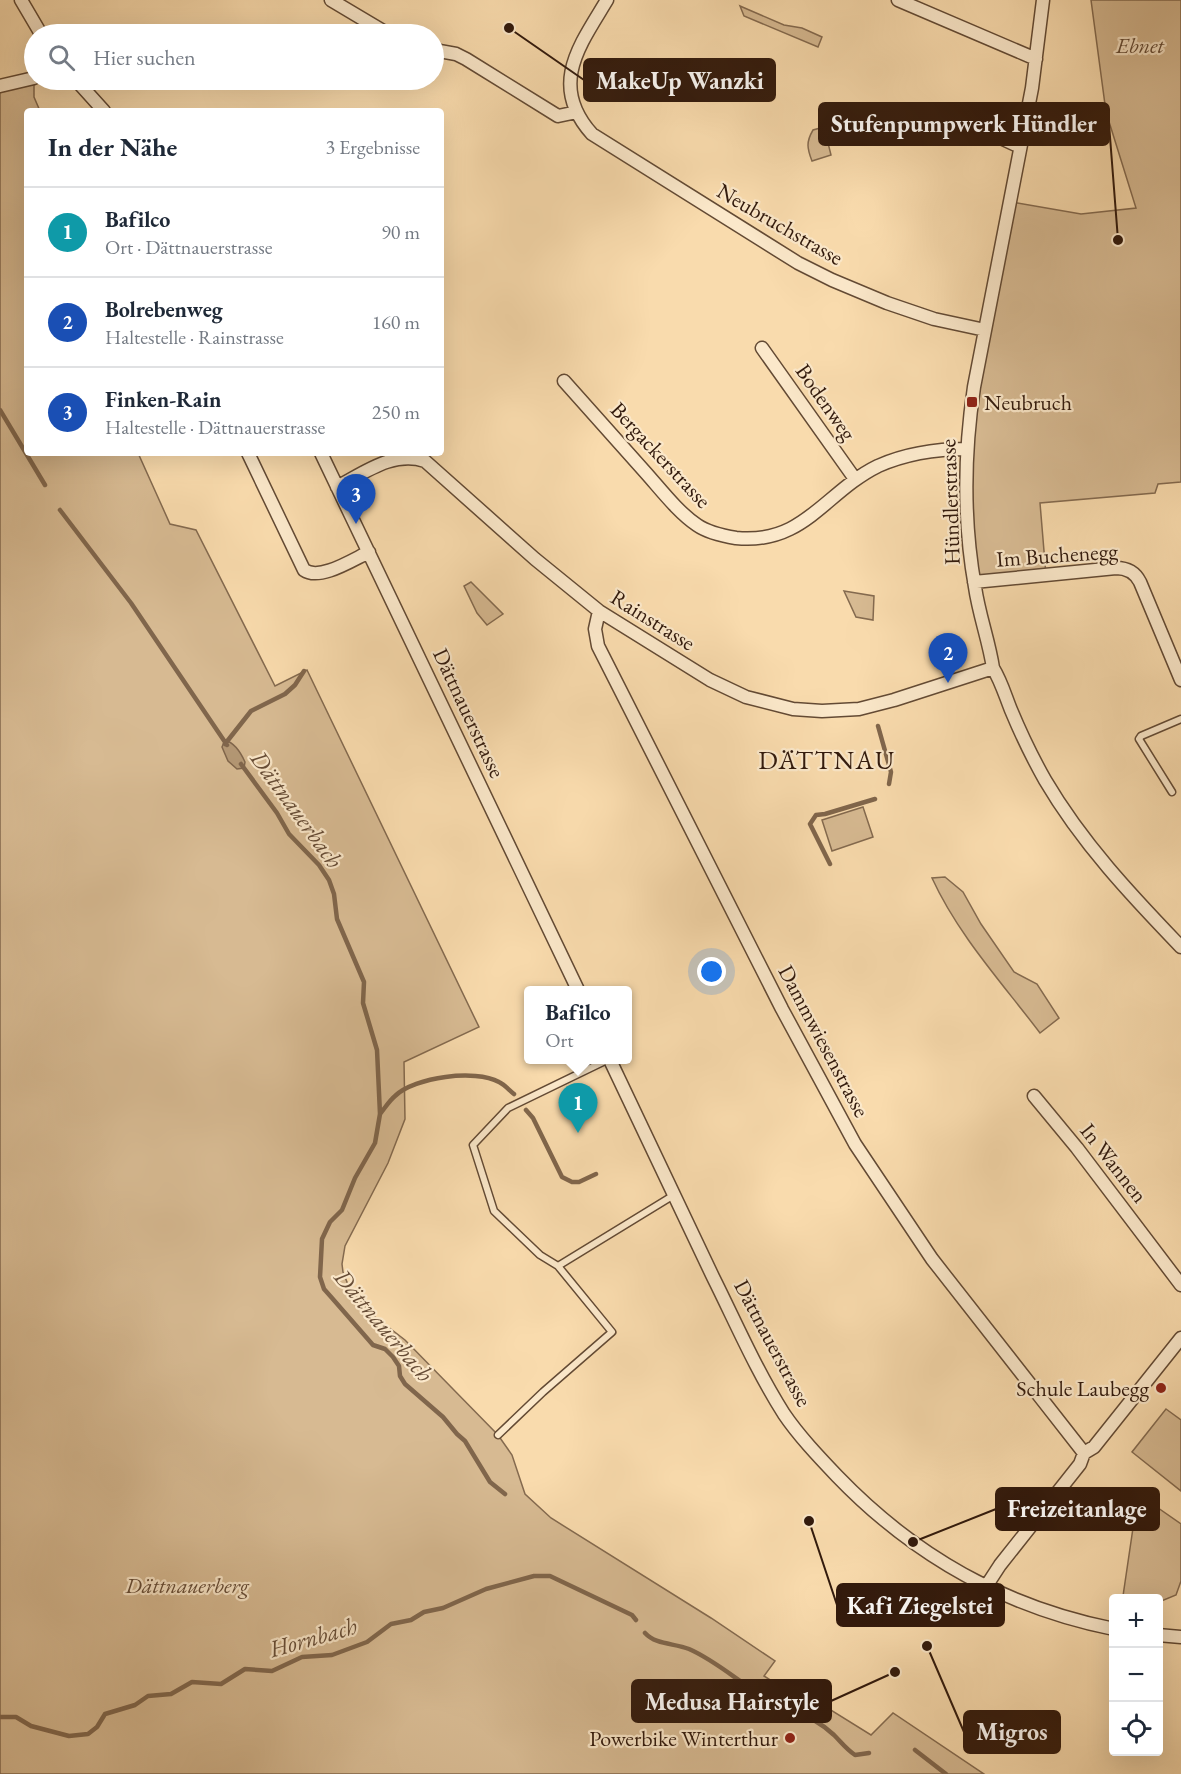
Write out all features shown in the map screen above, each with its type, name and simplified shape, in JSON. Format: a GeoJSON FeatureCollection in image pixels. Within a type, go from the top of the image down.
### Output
{"type":"FeatureCollection","features":[{"type":"Feature","properties":{"kind":"street"},"geometry":{"type":"LineString","coordinates":[[21,0],[35,24]]}},
{"type":"Feature","properties":{"kind":"street"},"geometry":{"type":"LineString","coordinates":[[331,0],[371,24]]}},
{"type":"Feature","properties":{"kind":"street","name":"Neubruchstrasse"},"geometry":{"type":"LineString","coordinates":[[607,0],[574,56],[570,81],[577,112],[592,134],[798,263],[832,280],[902,309],[934,319],[985,330]]}},
{"type":"Feature","properties":{"kind":"street"},"geometry":{"type":"LineString","coordinates":[[898,0],[1036,59]]}},
{"type":"Feature","properties":{"kind":"street","name":"Hündlerstrasse"},"geometry":{"type":"LineString","coordinates":[[1043,0],[1021,149],[973,394],[967,449],[967,519],[974,582],[993,668],[1032,755],[1068,816],[1099,857],[1181,947]]}},
{"type":"Feature","properties":{"kind":"street"},"geometry":{"type":"LineString","coordinates":[[444,52],[466,59],[558,116],[577,112]]}},
{"type":"Feature","properties":{"kind":"street"},"geometry":{"type":"LineString","coordinates":[[0,86],[24,80]]}},
{"type":"Feature","properties":{"kind":"street"},"geometry":{"type":"LineString","coordinates":[[85,90],[101,108]]}},
{"type":"Feature","properties":{"kind":"street","name":"Bodenweg"},"geometry":{"type":"LineString","coordinates":[[762,348],[855,479]]}},
{"type":"Feature","properties":{"kind":"street","name":"Bergackerstrasse"},"geometry":{"type":"LineString","coordinates":[[564,381],[675,506],[699,527],[727,537],[753,539],[773,537],[789,530],[818,510],[855,479],[878,467],[910,455],[967,449]]}},
{"type":"Feature","properties":{"kind":"street"},"geometry":{"type":"LineString","coordinates":[[249,456],[304,570],[311,574],[321,573],[369,552]]}},
{"type":"Feature","properties":{"kind":"street","name":"Dättnauerstrasse"},"geometry":{"type":"LineString","coordinates":[[322,456],[576,986]]}},
{"type":"Feature","properties":{"kind":"street","name":"Rainstrasse"},"geometry":{"type":"LineString","coordinates":[[337,487],[392,460],[409,458],[425,461],[528,553],[599,611],[659,650],[724,687],[758,701],[793,709],[822,711],[859,709],[993,668]]}},
{"type":"Feature","properties":{"kind":"street","name":"Im Buchenegg"},"geometry":{"type":"LineString","coordinates":[[974,582],[1116,568],[1129,570],[1138,578],[1181,680]]}},
{"type":"Feature","properties":{"kind":"street","name":"Dammwiesenstrasse"},"geometry":{"type":"LineString","coordinates":[[599,611],[595,629],[598,646],[834,1107],[883,1188],[932,1259],[1084,1453]]}},
{"type":"Feature","properties":{"kind":"street","name":"Dättnauerstrasse"},"geometry":{"type":"LineString","coordinates":[[610,1064],[755,1364],[785,1414],[814,1452],[859,1499],[913,1542],[972,1581],[987,1585],[1002,1595],[1032,1607],[1109,1628]]}},
{"type":"Feature","properties":{"kind":"street","name":"In Wannen"},"geometry":{"type":"LineString","coordinates":[[1034,1096],[1077,1148],[1181,1286]]}},
{"type":"Feature","properties":{"kind":"street"},"geometry":{"type":"LineString","coordinates":[[987,1585],[1000,1565],[1080,1464],[1084,1453],[1094,1447],[1181,1338]]}},
{"type":"Feature","properties":{"kind":"street"},"geometry":{"type":"LineString","coordinates":[[1163,1635],[1181,1637]]}},
{"type":"Feature","properties":{"kind":"lane"},"geometry":{"type":"LineString","coordinates":[[974,129],[1021,149]]}},
{"type":"Feature","properties":{"kind":"lane"},"geometry":{"type":"LineString","coordinates":[[1172,792],[1139,739],[1141,736],[1181,720]]}},
{"type":"Feature","properties":{"kind":"lane"},"geometry":{"type":"LineString","coordinates":[[498,1436],[543,1392],[612,1332],[558,1266],[540,1255],[494,1211],[473,1145],[508,1108],[598,1064]]}},
{"type":"Feature","properties":{"kind":"lane"},"geometry":{"type":"LineString","coordinates":[[558,1266],[674,1195]]}},
{"type":"Feature","properties":{"kind":"green space","name":"Ebnet"},"geometry":{"type":"Polygon","coordinates":[[[1091,0],[1181,0],[1181,482],[1158,484],[1155,493],[1040,503],[1046,575],[974,582],[966,465],[1011,202],[1081,214],[1136,208],[1106,112],[1091,0]]]}},
{"type":"Feature","properties":{"kind":"green space"},"geometry":{"type":"Polygon","coordinates":[[[740,6],[784,25],[802,28],[822,37],[818,47],[744,16],[740,6]]]}},
{"type":"Feature","properties":{"kind":"green space","name":"Dättnauerberg"},"geometry":{"type":"Polygon","coordinates":[[[24,80],[24,90],[34,90],[39,108],[24,108],[24,456],[139,456],[170,524],[196,530],[275,686],[307,670],[479,1027],[404,1062],[405,1119],[388,1163],[345,1246],[342,1264],[349,1287],[374,1316],[405,1340],[498,1435],[512,1455],[525,1494],[551,1518],[711,1618],[775,1661],[764,1676],[795,1696],[809,1689],[823,1697],[821,1704],[871,1735],[893,1713],[984,1774],[0,1774],[0,86],[24,80]]]}},
{"type":"Feature","properties":{"kind":"green space"},"geometry":{"type":"Polygon","coordinates":[[[824,127],[831,155],[812,161],[808,149],[809,138],[813,130],[824,127]]]}},
{"type":"Feature","properties":{"kind":"green space"},"geometry":{"type":"Polygon","coordinates":[[[471,582],[503,614],[487,625],[477,613],[464,586],[471,582]]]}},
{"type":"Feature","properties":{"kind":"green space"},"geometry":{"type":"Polygon","coordinates":[[[844,591],[874,596],[873,620],[856,617],[844,591]]]}},
{"type":"Feature","properties":{"kind":"green space"},"geometry":{"type":"Polygon","coordinates":[[[863,807],[873,837],[832,851],[822,820],[863,807]]]}},
{"type":"Feature","properties":{"kind":"green space"},"geometry":{"type":"Polygon","coordinates":[[[945,877],[963,892],[981,924],[1014,972],[1037,984],[1059,1018],[1040,1033],[955,919],[932,878],[945,877]]]}},
{"type":"Feature","properties":{"kind":"green space"},"geometry":{"type":"Polygon","coordinates":[[[1166,1409],[1181,1420],[1181,1491],[1132,1452],[1166,1409]]]}},
{"type":"Feature","properties":{"kind":"green space"},"geometry":{"type":"Polygon","coordinates":[[[1138,1494],[1181,1524],[1181,1581],[1176,1595],[1163,1600],[1163,1594],[1123,1594],[1138,1494]]]}},
{"type":"Feature","properties":{"kind":"shaded area"},"geometry":{"type":"Polygon","coordinates":[[[225,740],[232,743],[240,752],[245,762],[244,768],[237,769],[228,761],[222,747],[225,740]]]}},
{"type":"Feature","properties":{"kind":"waterway","name":"Dättnauerbach"},"geometry":{"type":"LineString","coordinates":[[0,410],[24,450]]}},
{"type":"Feature","properties":{"kind":"waterway","name":"Dättnauerbach"},"geometry":{"type":"LineString","coordinates":[[28,456],[45,485]]}},
{"type":"Feature","properties":{"kind":"waterway","name":"Dättnauerbach"},"geometry":{"type":"LineString","coordinates":[[60,510],[131,603],[227,745]]}},
{"type":"Feature","properties":{"kind":"waterway"},"geometry":{"type":"LineString","coordinates":[[225,744],[251,711],[285,694],[295,685],[304,671]]}},
{"type":"Feature","properties":{"kind":"waterway"},"geometry":{"type":"LineString","coordinates":[[878,726],[891,772],[889,784]]}},
{"type":"Feature","properties":{"kind":"waterway","name":"Dättnauerbach"},"geometry":{"type":"LineString","coordinates":[[241,764],[277,813],[289,834],[319,865],[329,880],[334,894],[337,919],[364,982],[363,1003],[377,1050],[380,1114],[375,1143],[355,1178],[342,1210],[330,1222],[322,1239],[320,1277],[324,1289],[373,1345],[385,1349],[393,1357],[399,1366],[400,1376],[405,1384],[443,1417],[465,1441],[490,1482],[505,1494]]}},
{"type":"Feature","properties":{"kind":"waterway"},"geometry":{"type":"LineString","coordinates":[[830,864],[810,824],[816,815],[875,799]]}},
{"type":"Feature","properties":{"kind":"waterway"},"geometry":{"type":"LineString","coordinates":[[380,1114],[404,1089],[446,1077],[488,1078],[501,1083],[514,1094]]}},
{"type":"Feature","properties":{"kind":"waterway"},"geometry":{"type":"LineString","coordinates":[[526,1110],[533,1118],[562,1177],[572,1182],[579,1182],[596,1174]]}},
{"type":"Feature","properties":{"kind":"waterway","name":"Hornbach"},"geometry":{"type":"LineString","coordinates":[[0,1717],[16,1717],[31,1726],[69,1736],[88,1734],[97,1727],[105,1714],[135,1705],[148,1696],[171,1694],[192,1682],[221,1684],[245,1669],[272,1671],[302,1657],[332,1655],[367,1642],[391,1624],[411,1620],[424,1612],[443,1608],[486,1589],[534,1576],[550,1576],[632,1615],[636,1620]]}},
{"type":"Feature","properties":{"kind":"waterway","name":"Hornbach"},"geometry":{"type":"LineString","coordinates":[[645,1633],[654,1640],[700,1654],[773,1702]]}},
{"type":"Feature","properties":{"kind":"waterway","name":"Hornbach"},"geometry":{"type":"LineString","coordinates":[[792,1711],[809,1717],[824,1727],[855,1755],[869,1753]]}},
{"type":"Feature","properties":{"kind":"waterway","name":"Hornbach"},"geometry":{"type":"LineString","coordinates":[[915,1750],[946,1774]]}},
{"type":"Feature","properties":{"kind":"place","name":"MakeUp Wanzki"},"geometry":{"type":"Point","coordinates":[509,28]}},
{"type":"Feature","properties":{"kind":"place","name":"Stufenpumpwerk Hündler"},"geometry":{"type":"Point","coordinates":[1118,240]}},
{"type":"Feature","properties":{"kind":"place","name":"Neubruch"},"geometry":{"type":"Point","coordinates":[972,402]}},
{"type":"Feature","properties":{"kind":"place","name":"Finken-Rain"},"geometry":{"type":"Point","coordinates":[356,524]}},
{"type":"Feature","properties":{"kind":"place","name":"Bolrebenweg"},"geometry":{"type":"Point","coordinates":[948,683]}},
{"type":"Feature","properties":{"kind":"place","name":"Bafilco"},"geometry":{"type":"Point","coordinates":[578,1133]}},
{"type":"Feature","properties":{"kind":"place","name":"Schule Laubegg"},"geometry":{"type":"Point","coordinates":[1161,1388]}},
{"type":"Feature","properties":{"kind":"place","name":"Kafi Ziegelstei"},"geometry":{"type":"Point","coordinates":[809,1521]}},
{"type":"Feature","properties":{"kind":"place","name":"Freizeitanlage"},"geometry":{"type":"Point","coordinates":[913,1542]}},
{"type":"Feature","properties":{"kind":"place","name":"Migros"},"geometry":{"type":"Point","coordinates":[927,1646]}},
{"type":"Feature","properties":{"kind":"place","name":"Medusa Hairstyle"},"geometry":{"type":"Point","coordinates":[895,1672]}},
{"type":"Feature","properties":{"kind":"place","name":"Powerbike Winterthur"},"geometry":{"type":"Point","coordinates":[790,1738]}},
{"type":"Feature","properties":{"kind":"district","name":"DÄTTNAU"},"geometry":{"type":"Point","coordinates":[827,760]}}]}
